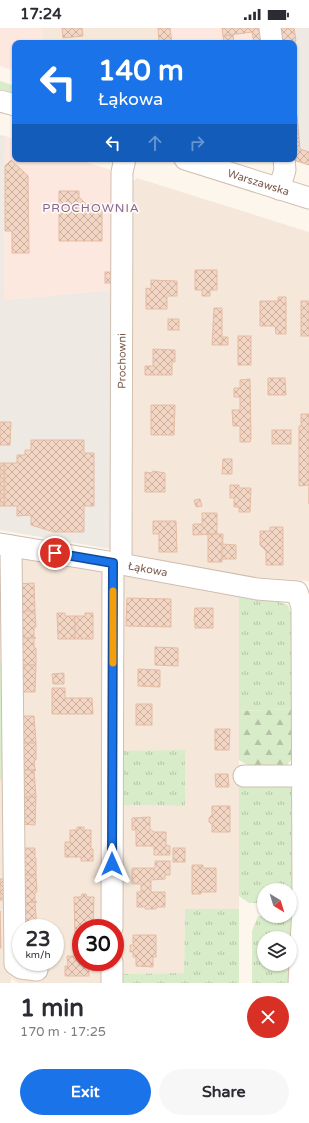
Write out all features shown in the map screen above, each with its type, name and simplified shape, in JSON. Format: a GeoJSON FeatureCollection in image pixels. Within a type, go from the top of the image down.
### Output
{"type":"FeatureCollection","features":[{"type":"Feature","properties":{"kind":"street"},"geometry":{"type":"LineString","coordinates":[[270,28],[272,40]]}},
{"type":"Feature","properties":{"kind":"street"},"geometry":{"type":"LineString","coordinates":[[0,100],[12,104]]}},
{"type":"Feature","properties":{"kind":"street","name":"Prochowni"},"geometry":{"type":"LineString","coordinates":[[112,919],[122,172],[124,162]]}},
{"type":"Feature","properties":{"kind":"street","name":"Warszawska"},"geometry":{"type":"LineString","coordinates":[[194,162],[309,198]]}},
{"type":"Feature","properties":{"kind":"street"},"geometry":{"type":"LineString","coordinates":[[279,189],[285,170],[284,162]]}},
{"type":"Feature","properties":{"kind":"street"},"geometry":{"type":"LineString","coordinates":[[5,545],[14,919]]}},
{"type":"Feature","properties":{"kind":"street","name":"Łąkowa"},"geometry":{"type":"LineString","coordinates":[[5,545],[257,589],[297,592],[302,607],[303,776]]}},
{"type":"Feature","properties":{"kind":"street"},"geometry":{"type":"LineString","coordinates":[[244,776],[303,776],[304,907],[300,983]]}},
{"type":"Feature","properties":{"kind":"street"},"geometry":{"type":"LineString","coordinates":[[112,971],[112,983]]}},
{"type":"Feature","properties":{"kind":"shaded area"},"geometry":{"type":"Polygon","coordinates":[[[0,28],[41,28],[43,40],[12,40],[12,70],[0,66],[0,28]]]}},
{"type":"Feature","properties":{"kind":"shaded area"},"geometry":{"type":"Polygon","coordinates":[[[41,28],[158,28],[159,40],[43,40],[41,28]]]}},
{"type":"Feature","properties":{"kind":"shaded area"},"geometry":{"type":"Polygon","coordinates":[[[158,28],[266,28],[268,40],[159,40],[158,28]]]}},
{"type":"Feature","properties":{"kind":"shaded area"},"geometry":{"type":"Polygon","coordinates":[[[275,28],[309,28],[309,165],[297,161],[297,40],[277,40],[275,28]]]}},
{"type":"Feature","properties":{"kind":"shaded area"},"geometry":{"type":"Polygon","coordinates":[[[0,135],[5,136],[4,300],[113,290],[110,549],[0,530],[0,135]]]}},
{"type":"Feature","properties":{"kind":"shaded area"},"geometry":{"type":"Polygon","coordinates":[[[5,136],[12,138],[12,162],[86,162],[114,171],[113,290],[4,300],[5,136]]]}},
{"type":"Feature","properties":{"kind":"shaded area"},"geometry":{"type":"Polygon","coordinates":[[[137,178],[309,232],[309,581],[250,577],[135,563],[128,549],[131,183],[137,178]]]}},
{"type":"Feature","properties":{"kind":"shaded area"},"geometry":{"type":"Polygon","coordinates":[[[6,554],[103,570],[106,919],[72,919],[72,971],[107,971],[107,983],[18,983],[11,978],[11,983],[0,983],[0,780],[9,779],[8,660],[0,661],[0,555],[6,556],[6,554]]]}},
{"type":"Feature","properties":{"kind":"shaded area"},"geometry":{"type":"Polygon","coordinates":[[[117,573],[239,593],[239,909],[185,909],[184,973],[119,974],[119,971],[124,971],[124,919],[119,919],[118,805],[185,806],[118,751],[117,573]]]}},
{"type":"Feature","properties":{"kind":"green space"},"geometry":{"type":"Polygon","coordinates":[[[0,81],[12,85],[12,92],[0,89],[0,81]]]}},
{"type":"Feature","properties":{"kind":"green space"},"geometry":{"type":"Polygon","coordinates":[[[239,593],[267,598],[288,605],[291,614],[292,709],[239,711],[239,593]]]}},
{"type":"Feature","properties":{"kind":"green space"},"geometry":{"type":"Polygon","coordinates":[[[8,660],[9,779],[0,780],[0,661],[8,660]]]}},
{"type":"Feature","properties":{"kind":"green space"},"geometry":{"type":"Polygon","coordinates":[[[292,709],[292,759],[285,767],[249,766],[239,760],[239,711],[292,709]]]}},
{"type":"Feature","properties":{"kind":"green space"},"geometry":{"type":"Polygon","coordinates":[[[185,750],[185,806],[118,805],[118,751],[185,750]]]}},
{"type":"Feature","properties":{"kind":"green space"},"geometry":{"type":"Polygon","coordinates":[[[249,779],[292,779],[292,883],[257,883],[257,903],[249,903],[239,896],[239,785],[249,779]]]}},
{"type":"Feature","properties":{"kind":"green space"},"geometry":{"type":"Polygon","coordinates":[[[185,909],[239,909],[239,983],[119,983],[119,974],[184,973],[185,909]]]}},
{"type":"Feature","properties":{"kind":"green space"},"geometry":{"type":"Polygon","coordinates":[[[257,918],[257,923],[292,923],[292,931],[257,931],[257,971],[292,971],[292,983],[252,983],[252,931],[257,918]]]}},
{"type":"Feature","properties":{"kind":"building"},"geometry":{"type":"Polygon","coordinates":[[[62,28],[82,28],[83,36],[63,38],[62,28]]]}},
{"type":"Feature","properties":{"kind":"building"},"geometry":{"type":"Polygon","coordinates":[[[158,28],[170,28],[172,40],[159,40],[158,28]]]}},
{"type":"Feature","properties":{"kind":"building"},"geometry":{"type":"Polygon","coordinates":[[[222,28],[266,28],[268,40],[253,40],[252,32],[223,36],[222,28]]]}},
{"type":"Feature","properties":{"kind":"building"},"geometry":{"type":"Polygon","coordinates":[[[275,28],[294,28],[296,40],[278,40],[275,28]]]}},
{"type":"Feature","properties":{"kind":"building"},"geometry":{"type":"Polygon","coordinates":[[[233,35],[234,40],[224,40],[223,36],[233,35]]]}},
{"type":"Feature","properties":{"kind":"building"},"geometry":{"type":"Polygon","coordinates":[[[297,116],[300,149],[309,152],[309,165],[297,161],[297,116]]]}},
{"type":"Feature","properties":{"kind":"building"},"geometry":{"type":"Polygon","coordinates":[[[11,160],[28,176],[29,253],[12,253],[12,231],[5,231],[5,166],[11,160]]]}},
{"type":"Feature","properties":{"kind":"building"},"geometry":{"type":"Polygon","coordinates":[[[59,191],[79,191],[79,197],[86,204],[102,204],[102,241],[59,241],[59,191]]]}},
{"type":"Feature","properties":{"kind":"building"},"geometry":{"type":"Polygon","coordinates":[[[195,270],[217,270],[217,290],[210,290],[210,296],[202,296],[202,290],[195,290],[195,270]]]}},
{"type":"Feature","properties":{"kind":"building"},"geometry":{"type":"Polygon","coordinates":[[[105,272],[112,272],[112,283],[105,283],[105,272]]]}},
{"type":"Feature","properties":{"kind":"building"},"geometry":{"type":"Polygon","coordinates":[[[151,280],[177,281],[177,296],[167,296],[167,309],[146,309],[146,288],[151,289],[151,280]]]}},
{"type":"Feature","properties":{"kind":"building"},"geometry":{"type":"Polygon","coordinates":[[[278,297],[286,297],[286,334],[276,334],[275,326],[260,326],[260,301],[278,301],[278,297]]]}},
{"type":"Feature","properties":{"kind":"building"},"geometry":{"type":"Polygon","coordinates":[[[301,301],[309,301],[309,336],[301,336],[301,301]]]}},
{"type":"Feature","properties":{"kind":"building"},"geometry":{"type":"Polygon","coordinates":[[[214,308],[222,308],[222,345],[212,345],[214,308]]]}},
{"type":"Feature","properties":{"kind":"building"},"geometry":{"type":"Polygon","coordinates":[[[168,319],[179,319],[179,330],[168,330],[168,319]]]}},
{"type":"Feature","properties":{"kind":"building"},"geometry":{"type":"Polygon","coordinates":[[[238,336],[251,336],[251,365],[238,365],[238,336]]]}},
{"type":"Feature","properties":{"kind":"building"},"geometry":{"type":"Polygon","coordinates":[[[223,337],[228,337],[228,345],[222,345],[223,337]]]}},
{"type":"Feature","properties":{"kind":"building"},"geometry":{"type":"Polygon","coordinates":[[[153,349],[175,350],[175,362],[172,362],[172,375],[145,375],[145,366],[153,366],[153,349]]]}},
{"type":"Feature","properties":{"kind":"building"},"geometry":{"type":"Polygon","coordinates":[[[268,378],[285,378],[286,395],[268,395],[268,378]]]}},
{"type":"Feature","properties":{"kind":"building"},"geometry":{"type":"Polygon","coordinates":[[[250,379],[251,438],[250,442],[240,442],[240,426],[233,426],[232,410],[240,410],[240,397],[234,397],[234,388],[240,388],[240,380],[250,379]]]}},
{"type":"Feature","properties":{"kind":"building"},"geometry":{"type":"Polygon","coordinates":[[[151,405],[175,405],[174,435],[151,435],[151,405]]]}},
{"type":"Feature","properties":{"kind":"building"},"geometry":{"type":"Polygon","coordinates":[[[301,414],[309,414],[309,485],[299,486],[299,426],[301,426],[301,414]]]}},
{"type":"Feature","properties":{"kind":"building"},"geometry":{"type":"Polygon","coordinates":[[[0,422],[11,422],[10,445],[0,445],[0,422]]]}},
{"type":"Feature","properties":{"kind":"building"},"geometry":{"type":"Polygon","coordinates":[[[272,430],[291,430],[291,444],[272,444],[272,430]]]}},
{"type":"Feature","properties":{"kind":"building"},"geometry":{"type":"Polygon","coordinates":[[[31,440],[84,440],[84,453],[94,453],[94,506],[84,506],[84,532],[54,532],[31,525],[31,515],[17,516],[17,506],[4,506],[4,463],[17,463],[17,455],[25,455],[25,450],[31,450],[31,440]]]}},
{"type":"Feature","properties":{"kind":"building"},"geometry":{"type":"Polygon","coordinates":[[[223,459],[232,459],[232,474],[222,474],[223,459]]]}},
{"type":"Feature","properties":{"kind":"building"},"geometry":{"type":"Polygon","coordinates":[[[0,463],[4,463],[4,506],[0,506],[0,463]]]}},
{"type":"Feature","properties":{"kind":"building"},"geometry":{"type":"Polygon","coordinates":[[[153,471],[165,473],[165,492],[145,492],[145,472],[152,473],[153,471]]]}},
{"type":"Feature","properties":{"kind":"building"},"geometry":{"type":"Polygon","coordinates":[[[230,485],[239,485],[239,488],[251,488],[250,512],[239,512],[239,507],[234,507],[234,498],[230,498],[230,485]]]}},
{"type":"Feature","properties":{"kind":"building"},"geometry":{"type":"Polygon","coordinates":[[[200,499],[202,506],[196,507],[194,500],[200,499]]]}},
{"type":"Feature","properties":{"kind":"building"},"geometry":{"type":"Polygon","coordinates":[[[202,513],[217,513],[217,534],[193,535],[193,524],[202,524],[202,513]]]}},
{"type":"Feature","properties":{"kind":"building"},"geometry":{"type":"Polygon","coordinates":[[[153,521],[176,521],[177,552],[159,552],[159,534],[153,534],[153,521]]]}},
{"type":"Feature","properties":{"kind":"building"},"geometry":{"type":"Polygon","coordinates":[[[270,527],[283,527],[283,565],[266,565],[266,551],[260,545],[260,531],[270,531],[270,527]]]}},
{"type":"Feature","properties":{"kind":"building"},"geometry":{"type":"Polygon","coordinates":[[[208,534],[223,534],[222,562],[208,562],[208,534]]]}},
{"type":"Feature","properties":{"kind":"building"},"geometry":{"type":"Polygon","coordinates":[[[222,544],[236,545],[236,559],[222,559],[222,544]]]}},
{"type":"Feature","properties":{"kind":"building"},"geometry":{"type":"Polygon","coordinates":[[[34,583],[35,611],[20,611],[17,584],[34,583]]]}},
{"type":"Feature","properties":{"kind":"building"},"geometry":{"type":"Polygon","coordinates":[[[127,598],[171,599],[171,627],[126,626],[127,598]]]}},
{"type":"Feature","properties":{"kind":"building"},"geometry":{"type":"Polygon","coordinates":[[[195,608],[213,608],[213,628],[195,628],[195,608]]]}},
{"type":"Feature","properties":{"kind":"building"},"geometry":{"type":"Polygon","coordinates":[[[20,611],[35,611],[36,627],[34,628],[34,637],[36,638],[18,638],[20,611]]]}},
{"type":"Feature","properties":{"kind":"building"},"geometry":{"type":"Polygon","coordinates":[[[57,613],[65,613],[65,616],[75,616],[75,639],[58,639],[57,613]]]}},
{"type":"Feature","properties":{"kind":"building"},"geometry":{"type":"Polygon","coordinates":[[[85,613],[93,613],[93,639],[75,639],[75,616],[85,616],[85,613]]]}},
{"type":"Feature","properties":{"kind":"building"},"geometry":{"type":"Polygon","coordinates":[[[18,638],[34,638],[34,648],[36,648],[36,665],[21,665],[18,638]]]}},
{"type":"Feature","properties":{"kind":"building"},"geometry":{"type":"Polygon","coordinates":[[[155,647],[178,648],[178,666],[155,665],[155,647]]]}},
{"type":"Feature","properties":{"kind":"building"},"geometry":{"type":"Polygon","coordinates":[[[21,665],[36,665],[35,692],[19,692],[21,665]]]}},
{"type":"Feature","properties":{"kind":"building"},"geometry":{"type":"Polygon","coordinates":[[[138,669],[160,670],[160,687],[138,686],[138,669]]]}},
{"type":"Feature","properties":{"kind":"building"},"geometry":{"type":"Polygon","coordinates":[[[64,673],[64,684],[53,684],[52,674],[64,673]]]}},
{"type":"Feature","properties":{"kind":"building"},"geometry":{"type":"Polygon","coordinates":[[[52,688],[65,688],[65,698],[92,698],[93,714],[52,714],[52,688]]]}},
{"type":"Feature","properties":{"kind":"building"},"geometry":{"type":"Polygon","coordinates":[[[136,704],[152,704],[152,725],[136,725],[136,704]]]}},
{"type":"Feature","properties":{"kind":"building"},"geometry":{"type":"Polygon","coordinates":[[[19,716],[34,716],[36,743],[22,743],[19,716]]]}},
{"type":"Feature","properties":{"kind":"building"},"geometry":{"type":"Polygon","coordinates":[[[215,729],[230,729],[229,750],[215,750],[215,729]]]}},
{"type":"Feature","properties":{"kind":"building"},"geometry":{"type":"Polygon","coordinates":[[[22,743],[36,743],[36,760],[34,760],[35,770],[20,770],[22,743]]]}},
{"type":"Feature","properties":{"kind":"building"},"geometry":{"type":"Polygon","coordinates":[[[20,770],[34,770],[36,797],[22,797],[20,770]]]}},
{"type":"Feature","properties":{"kind":"building"},"geometry":{"type":"Polygon","coordinates":[[[215,774],[228,774],[229,787],[216,787],[215,774]]]}},
{"type":"Feature","properties":{"kind":"building"},"geometry":{"type":"Polygon","coordinates":[[[22,797],[36,797],[35,825],[20,824],[22,797]]]}},
{"type":"Feature","properties":{"kind":"building"},"geometry":{"type":"Polygon","coordinates":[[[212,806],[230,806],[230,832],[212,832],[212,824],[209,822],[209,818],[212,815],[212,806]]]}},
{"type":"Feature","properties":{"kind":"building"},"geometry":{"type":"Polygon","coordinates":[[[150,817],[150,829],[154,832],[166,832],[166,845],[170,846],[170,855],[154,855],[154,846],[136,846],[136,830],[132,830],[132,818],[150,817]]]}},
{"type":"Feature","properties":{"kind":"building"},"geometry":{"type":"Polygon","coordinates":[[[77,827],[84,827],[84,830],[91,830],[91,849],[93,849],[93,861],[81,861],[81,857],[65,857],[65,842],[70,842],[70,830],[77,830],[77,827]]]}},
{"type":"Feature","properties":{"kind":"building"},"geometry":{"type":"Polygon","coordinates":[[[20,848],[35,848],[36,875],[23,875],[20,848]]]}},
{"type":"Feature","properties":{"kind":"building"},"geometry":{"type":"Polygon","coordinates":[[[173,848],[185,848],[185,862],[173,862],[173,848]]]}},
{"type":"Feature","properties":{"kind":"building"},"geometry":{"type":"Polygon","coordinates":[[[155,861],[170,861],[170,875],[165,875],[165,879],[151,880],[151,892],[165,892],[165,907],[145,909],[145,907],[137,907],[137,892],[141,892],[141,884],[132,884],[132,868],[155,868],[155,861]]]}},
{"type":"Feature","properties":{"kind":"building"},"geometry":{"type":"Polygon","coordinates":[[[192,865],[203,865],[203,868],[216,868],[216,892],[201,892],[201,894],[192,894],[192,865]]]}},
{"type":"Feature","properties":{"kind":"building"},"geometry":{"type":"Polygon","coordinates":[[[23,875],[36,875],[37,892],[35,892],[35,902],[37,902],[21,903],[23,875]]]}},
{"type":"Feature","properties":{"kind":"building"},"geometry":{"type":"Polygon","coordinates":[[[0,879],[7,879],[7,900],[0,900],[0,879]]]}},
{"type":"Feature","properties":{"kind":"building"},"geometry":{"type":"Polygon","coordinates":[[[82,894],[86,894],[87,897],[94,897],[93,919],[75,919],[74,897],[81,897],[82,894]]]}},
{"type":"Feature","properties":{"kind":"building"},"geometry":{"type":"Polygon","coordinates":[[[37,902],[35,903],[36,919],[22,919],[21,903],[37,902]]]}},
{"type":"Feature","properties":{"kind":"building"},"geometry":{"type":"Polygon","coordinates":[[[0,911],[1,948],[0,948],[0,911]]]}},
{"type":"Feature","properties":{"kind":"building"},"geometry":{"type":"Polygon","coordinates":[[[133,935],[156,935],[156,957],[153,957],[153,967],[136,966],[136,957],[133,957],[133,952],[130,952],[130,945],[133,945],[133,935]]]}},
{"type":"Feature","properties":{"kind":"building"},"geometry":{"type":"Polygon","coordinates":[[[67,956],[72,956],[72,971],[89,971],[89,976],[65,976],[65,966],[68,966],[67,956]]]}},
{"type":"Feature","properties":{"kind":"slow traffic"},"geometry":{"type":"LineString","coordinates":[[113,591],[113,663]]}},
{"type":"Feature","properties":{"kind":"district","name":"PROCHOWNIA"},"geometry":{"type":"Point","coordinates":[91,208]}},
{"type":"Feature","properties":{"kind":"route"},"geometry":{"type":"LineString","coordinates":[[55,553],[113,563],[112,864]]}}]}
